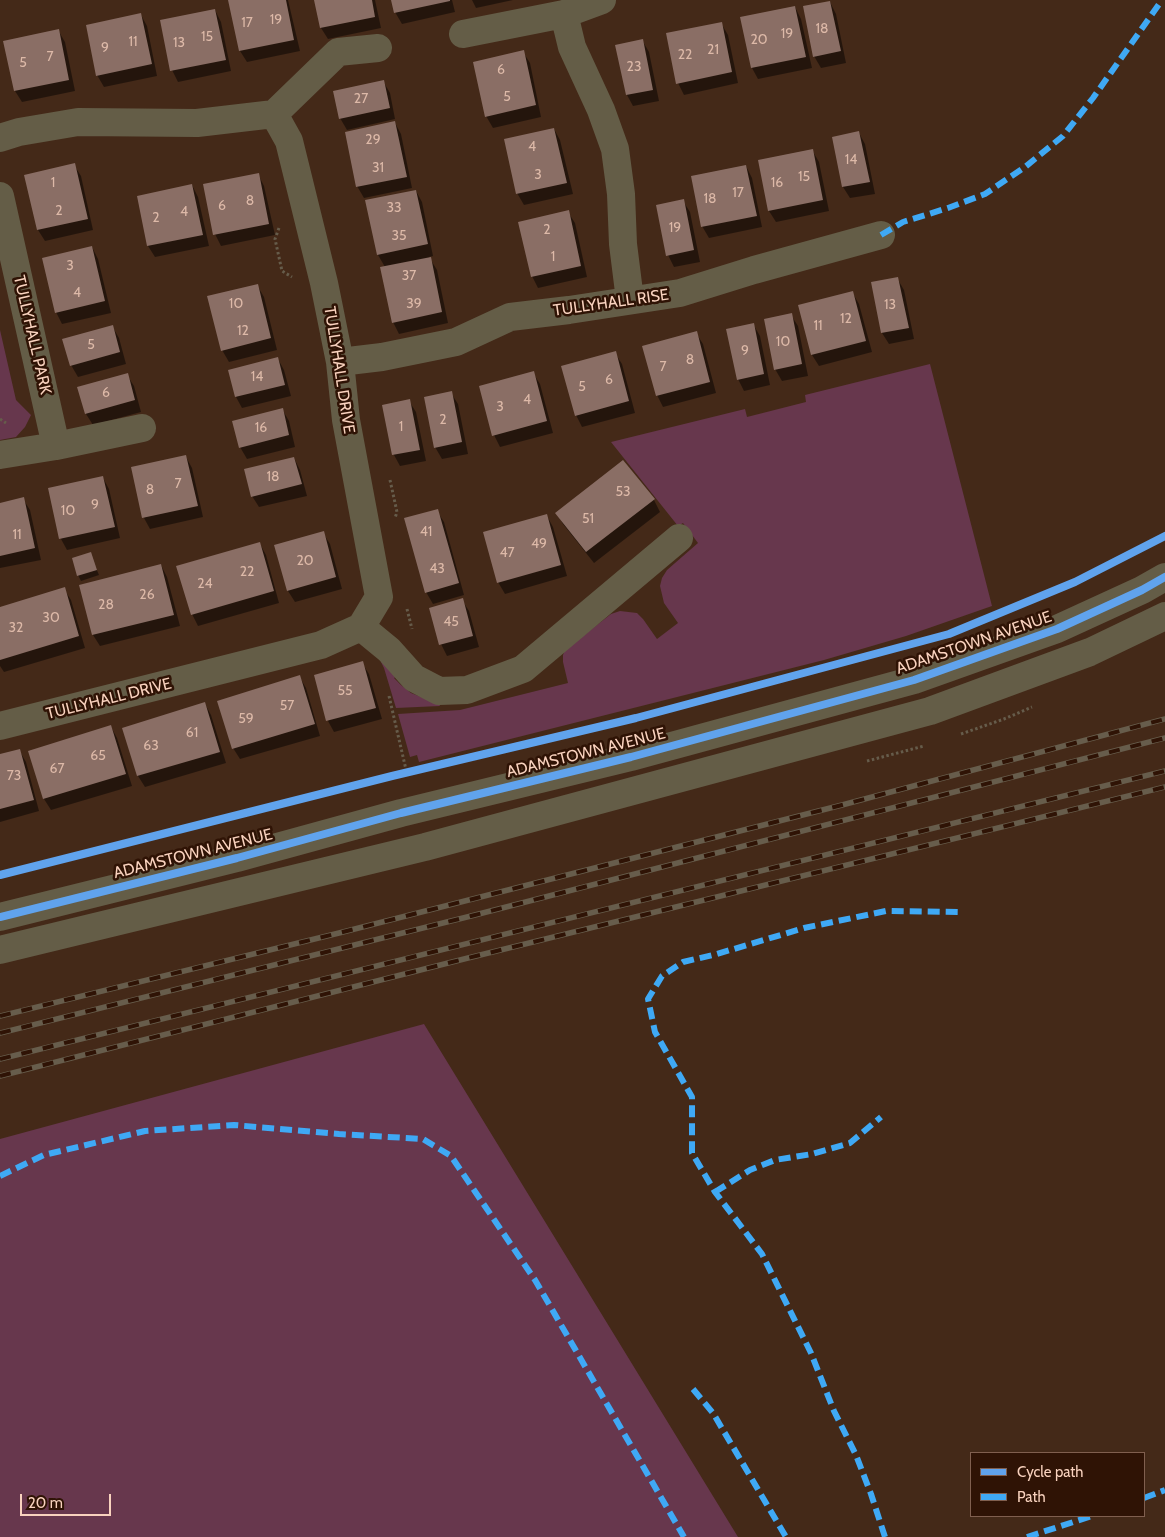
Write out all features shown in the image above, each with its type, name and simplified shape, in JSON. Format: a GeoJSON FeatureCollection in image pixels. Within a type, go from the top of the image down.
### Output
{"type":"FeatureCollection","features":[{"type":"Feature","properties":{"kind":"street"},"geometry":{"type":"LineString","coordinates":[[463,34],[564,14],[602,0]]}},
{"type":"Feature","properties":{"kind":"street"},"geometry":{"type":"LineString","coordinates":[[564,14],[572,47],[601,110],[615,149],[630,300]]}},
{"type":"Feature","properties":{"kind":"street"},"geometry":{"type":"LineString","coordinates":[[0,138],[19,132],[78,122],[197,123],[274,114],[338,52],[378,48]]}},
{"type":"Feature","properties":{"kind":"street","name":"TULLYHALL DRIVE"},"geometry":{"type":"LineString","coordinates":[[0,726],[321,645],[361,627],[379,597],[346,420],[340,362],[324,283],[288,140],[274,114]]}},
{"type":"Feature","properties":{"kind":"street","name":"TULLYHALL PARK"},"geometry":{"type":"LineString","coordinates":[[0,196],[56,446]]}},
{"type":"Feature","properties":{"kind":"street","name":"TULLYHALL RISE"},"geometry":{"type":"LineString","coordinates":[[340,362],[382,357],[456,342],[510,316],[569,310],[680,293],[754,270],[881,235]]}},
{"type":"Feature","properties":{"kind":"street"},"geometry":{"type":"LineString","coordinates":[[0,455],[56,446],[142,428]]}},
{"type":"Feature","properties":{"kind":"street"},"geometry":{"type":"LineString","coordinates":[[361,627],[389,650],[414,678],[438,692],[467,690],[523,669],[679,538]]}},
{"type":"Feature","properties":{"kind":"street","name":"ADAMSTOWN AVENUE"},"geometry":{"type":"LineString","coordinates":[[0,917],[237,858],[401,813],[631,756],[914,680],[1057,629],[1142,590],[1165,577]]}},
{"type":"Feature","properties":{"kind":"street"},"geometry":{"type":"LineString","coordinates":[[0,950],[425,847],[930,711],[1090,652],[1165,616]]}},
{"type":"Feature","properties":{"kind":"path"},"geometry":{"type":"LineString","coordinates":[[280,225],[275,239],[282,271],[295,279]]}},
{"type":"Feature","properties":{"kind":"path"},"geometry":{"type":"LineString","coordinates":[[388,475],[397,512],[394,519]]}},
{"type":"Feature","properties":{"kind":"path"},"geometry":{"type":"LineString","coordinates":[[406,606],[413,632]]}},
{"type":"Feature","properties":{"kind":"path"},"geometry":{"type":"LineString","coordinates":[[388,693],[404,774],[417,771]]}},
{"type":"Feature","properties":{"kind":"shaded area"},"geometry":{"type":"Polygon","coordinates":[[[0,330],[16,400],[31,415],[25,427],[16,437],[0,440],[0,330]]]}},
{"type":"Feature","properties":{"kind":"shaded area"},"geometry":{"type":"Polygon","coordinates":[[[930,364],[992,606],[906,636],[824,660],[419,762],[417,755],[410,757],[398,714],[460,710],[568,683],[563,662],[565,650],[611,614],[620,611],[637,613],[657,639],[678,623],[664,603],[660,586],[662,578],[667,570],[698,543],[683,523],[678,526],[611,442],[745,409],[747,417],[806,402],[805,395],[930,364]]]}},
{"type":"Feature","properties":{"kind":"shaded area"},"geometry":{"type":"Polygon","coordinates":[[[383,660],[398,675],[394,678],[401,685],[411,693],[440,706],[396,708],[381,662],[383,660]]]}},
{"type":"Feature","properties":{"kind":"shaded area"},"geometry":{"type":"Polygon","coordinates":[[[424,1024],[738,1537],[0,1537],[0,1139],[424,1024]]]}},
{"type":"Feature","properties":{"kind":"building"},"geometry":{"type":"Polygon","coordinates":[[[228,0],[286,0],[294,40],[239,51],[228,0]]]}},
{"type":"Feature","properties":{"kind":"building"},"geometry":{"type":"Polygon","coordinates":[[[314,0],[372,0],[375,17],[320,28],[314,0]]]}},
{"type":"Feature","properties":{"kind":"building"},"geometry":{"type":"Polygon","coordinates":[[[391,0],[450,0],[450,1],[394,13],[391,0]]]}},
{"type":"Feature","properties":{"kind":"building"},"geometry":{"type":"Polygon","coordinates":[[[830,1],[841,51],[813,57],[803,6],[830,1]]]}},
{"type":"Feature","properties":{"kind":"building"},"geometry":{"type":"Polygon","coordinates":[[[795,6],[806,57],[751,68],[740,17],[795,6]]]}},
{"type":"Feature","properties":{"kind":"building"},"geometry":{"type":"Polygon","coordinates":[[[215,9],[226,60],[170,71],[160,20],[215,9]]]}},
{"type":"Feature","properties":{"kind":"building"},"geometry":{"type":"Polygon","coordinates":[[[141,13],[152,64],[96,76],[86,25],[141,13]]]}},
{"type":"Feature","properties":{"kind":"building"},"geometry":{"type":"Polygon","coordinates":[[[722,22],[732,72],[676,84],[666,33],[722,22]]]}},
{"type":"Feature","properties":{"kind":"building"},"geometry":{"type":"Polygon","coordinates":[[[59,29],[69,80],[14,91],[3,41],[59,29]]]}},
{"type":"Feature","properties":{"kind":"building"},"geometry":{"type":"Polygon","coordinates":[[[643,39],[653,90],[626,95],[615,45],[643,39]]]}},
{"type":"Feature","properties":{"kind":"building"},"geometry":{"type":"Polygon","coordinates":[[[524,50],[536,105],[485,117],[473,62],[524,50]]]}},
{"type":"Feature","properties":{"kind":"building"},"geometry":{"type":"Polygon","coordinates":[[[384,80],[390,108],[339,119],[333,91],[384,80]]]}},
{"type":"Feature","properties":{"kind":"building"},"geometry":{"type":"Polygon","coordinates":[[[395,121],[407,177],[356,187],[345,132],[395,121]]]}},
{"type":"Feature","properties":{"kind":"building"},"geometry":{"type":"Polygon","coordinates":[[[554,128],[567,183],[516,194],[504,139],[554,128]]]}},
{"type":"Feature","properties":{"kind":"building"},"geometry":{"type":"Polygon","coordinates":[[[859,131],[870,182],[842,187],[832,137],[859,131]]]}},
{"type":"Feature","properties":{"kind":"building"},"geometry":{"type":"Polygon","coordinates":[[[813,149],[823,200],[768,211],[758,160],[813,149]]]}},
{"type":"Feature","properties":{"kind":"building"},"geometry":{"type":"Polygon","coordinates":[[[75,163],[88,219],[37,230],[24,175],[75,163]]]}},
{"type":"Feature","properties":{"kind":"building"},"geometry":{"type":"Polygon","coordinates":[[[746,165],[757,216],[701,227],[691,176],[746,165]]]}},
{"type":"Feature","properties":{"kind":"building"},"geometry":{"type":"Polygon","coordinates":[[[259,173],[269,224],[213,235],[203,184],[259,173]]]}},
{"type":"Feature","properties":{"kind":"building"},"geometry":{"type":"Polygon","coordinates":[[[192,184],[203,235],[147,246],[137,196],[192,184]]]}},
{"type":"Feature","properties":{"kind":"building"},"geometry":{"type":"Polygon","coordinates":[[[416,190],[428,244],[377,255],[365,200],[416,190]]]}},
{"type":"Feature","properties":{"kind":"building"},"geometry":{"type":"Polygon","coordinates":[[[684,199],[694,250],[666,256],[656,205],[684,199]]]}},
{"type":"Feature","properties":{"kind":"building"},"geometry":{"type":"Polygon","coordinates":[[[569,210],[581,266],[531,277],[518,222],[569,210]]]}},
{"type":"Feature","properties":{"kind":"building"},"geometry":{"type":"Polygon","coordinates":[[[92,246],[105,301],[55,313],[42,258],[92,246]]]}},
{"type":"Feature","properties":{"kind":"building"},"geometry":{"type":"Polygon","coordinates":[[[431,257],[442,312],[392,323],[380,267],[431,257]]]}},
{"type":"Feature","properties":{"kind":"building"},"geometry":{"type":"Polygon","coordinates":[[[898,277],[909,328],[881,333],[871,282],[898,277]]]}},
{"type":"Feature","properties":{"kind":"building"},"geometry":{"type":"Polygon","coordinates":[[[258,284],[271,338],[221,351],[207,296],[258,284]]]}},
{"type":"Feature","properties":{"kind":"building"},"geometry":{"type":"Polygon","coordinates":[[[853,291],[866,341],[811,355],[798,305],[853,291]]]}},
{"type":"Feature","properties":{"kind":"building"},"geometry":{"type":"Polygon","coordinates":[[[792,313],[802,364],[774,370],[764,319],[792,313]]]}},
{"type":"Feature","properties":{"kind":"building"},"geometry":{"type":"Polygon","coordinates":[[[754,323],[764,374],[737,380],[726,329],[754,323]]]}},
{"type":"Feature","properties":{"kind":"building"},"geometry":{"type":"Polygon","coordinates":[[[113,325],[120,352],[70,366],[62,339],[113,325]]]}},
{"type":"Feature","properties":{"kind":"building"},"geometry":{"type":"Polygon","coordinates":[[[697,331],[710,382],[656,396],[642,346],[697,331]]]}},
{"type":"Feature","properties":{"kind":"building"},"geometry":{"type":"Polygon","coordinates":[[[616,351],[629,401],[575,416],[561,366],[616,351]]]}},
{"type":"Feature","properties":{"kind":"building"},"geometry":{"type":"Polygon","coordinates":[[[278,357],[285,385],[235,397],[228,370],[278,357]]]}},
{"type":"Feature","properties":{"kind":"building"},"geometry":{"type":"Polygon","coordinates":[[[534,371],[547,421],[492,436],[479,386],[534,371]]]}},
{"type":"Feature","properties":{"kind":"building"},"geometry":{"type":"Polygon","coordinates":[[[128,373],[135,400],[85,414],[77,387],[128,373]]]}},
{"type":"Feature","properties":{"kind":"building"},"geometry":{"type":"Polygon","coordinates":[[[452,391],[462,442],[434,448],[424,397],[452,391]]]}},
{"type":"Feature","properties":{"kind":"building"},"geometry":{"type":"Polygon","coordinates":[[[410,399],[420,450],[392,455],[382,405],[410,399]]]}},
{"type":"Feature","properties":{"kind":"building"},"geometry":{"type":"Polygon","coordinates":[[[283,408],[289,435],[239,448],[232,421],[283,408]]]}},
{"type":"Feature","properties":{"kind":"building"},"geometry":{"type":"Polygon","coordinates":[[[186,455],[198,506],[142,518],[131,467],[186,455]]]}},
{"type":"Feature","properties":{"kind":"building"},"geometry":{"type":"Polygon","coordinates":[[[294,457],[302,484],[251,497],[244,469],[294,457]]]}},
{"type":"Feature","properties":{"kind":"building"},"geometry":{"type":"Polygon","coordinates":[[[623,460],[655,499],[586,552],[555,513],[623,460]]]}},
{"type":"Feature","properties":{"kind":"building"},"geometry":{"type":"Polygon","coordinates":[[[103,476],[115,527],[59,539],[48,488],[103,476]]]}},
{"type":"Feature","properties":{"kind":"building"},"geometry":{"type":"Polygon","coordinates":[[[24,497],[35,548],[0,556],[0,503],[24,497]]]}},
{"type":"Feature","properties":{"kind":"building"},"geometry":{"type":"Polygon","coordinates":[[[438,509],[459,583],[425,593],[404,518],[438,509]]]}},
{"type":"Feature","properties":{"kind":"building"},"geometry":{"type":"Polygon","coordinates":[[[547,514],[561,565],[497,583],[483,532],[547,514]]]}},
{"type":"Feature","properties":{"kind":"building"},"geometry":{"type":"Polygon","coordinates":[[[324,531],[336,577],[287,591],[274,545],[324,531]]]}},
{"type":"Feature","properties":{"kind":"building"},"geometry":{"type":"Polygon","coordinates":[[[260,542],[274,591],[191,615],[176,566],[260,542]]]}},
{"type":"Feature","properties":{"kind":"building"},"geometry":{"type":"Polygon","coordinates":[[[91,552],[97,570],[77,576],[72,558],[91,552]]]}},
{"type":"Feature","properties":{"kind":"building"},"geometry":{"type":"Polygon","coordinates":[[[161,564],[174,615],[92,635],[79,585],[161,564]]]}},
{"type":"Feature","properties":{"kind":"building"},"geometry":{"type":"Polygon","coordinates":[[[65,587],[79,636],[0,660],[0,607],[65,587]]]}},
{"type":"Feature","properties":{"kind":"building"},"geometry":{"type":"Polygon","coordinates":[[[463,598],[473,636],[439,645],[429,608],[463,598]]]}},
{"type":"Feature","properties":{"kind":"building"},"geometry":{"type":"Polygon","coordinates":[[[363,661],[376,708],[326,721],[314,675],[363,661]]]}},
{"type":"Feature","properties":{"kind":"building"},"geometry":{"type":"Polygon","coordinates":[[[300,675],[315,724],[232,749],[217,701],[300,675]]]}},
{"type":"Feature","properties":{"kind":"building"},"geometry":{"type":"Polygon","coordinates":[[[205,702],[220,752],[137,776],[122,728],[205,702]]]}},
{"type":"Feature","properties":{"kind":"building"},"geometry":{"type":"Polygon","coordinates":[[[111,725],[126,774],[43,799],[28,751],[111,725]]]}},
{"type":"Feature","properties":{"kind":"building"},"geometry":{"type":"Polygon","coordinates":[[[20,749],[34,800],[0,809],[0,754],[20,749]]]}},
{"type":"Feature","properties":{"kind":"railway"},"geometry":{"type":"LineString","coordinates":[[0,1016],[339,933],[842,805],[1165,719]]}},
{"type":"Feature","properties":{"kind":"railway"},"geometry":{"type":"LineString","coordinates":[[0,1033],[471,916],[1165,738]]}},
{"type":"Feature","properties":{"kind":"railway"},"geometry":{"type":"LineString","coordinates":[[0,1059],[1165,771]]}},
{"type":"Feature","properties":{"kind":"railway"},"geometry":{"type":"LineString","coordinates":[[0,1076],[468,958],[1165,787]]}},
{"type":"Feature","properties":{"kind":"marked path"},"geometry":{"type":"LineString","coordinates":[[881,235],[903,222],[985,194],[1025,167],[1063,136],[1093,98],[1162,0]]}},
{"type":"Feature","properties":{"kind":"marked path"},"geometry":{"type":"LineString","coordinates":[[885,1537],[856,1455],[834,1411],[811,1353],[762,1254],[715,1192],[692,1153],[692,1097],[655,1032],[648,999],[662,976],[683,962],[804,928],[886,911],[959,912]]}},
{"type":"Feature","properties":{"kind":"marked path"},"geometry":{"type":"LineString","coordinates":[[715,1192],[750,1170],[775,1160],[812,1154],[850,1143],[881,1117]]}},
{"type":"Feature","properties":{"kind":"marked path"},"geometry":{"type":"LineString","coordinates":[[0,1176],[44,1155],[145,1131],[234,1125],[423,1139],[451,1156],[535,1280],[684,1537]]}},
{"type":"Feature","properties":{"kind":"marked path"},"geometry":{"type":"LineString","coordinates":[[693,1389],[713,1413],[786,1537]]}},
{"type":"Feature","properties":{"kind":"marked path"},"geometry":{"type":"LineString","coordinates":[[1145,1498],[1165,1490]]}},
{"type":"Feature","properties":{"kind":"marked path"},"geometry":{"type":"LineString","coordinates":[[1027,1537],[1089,1517]]}},
{"type":"Feature","properties":{"kind":"cycle path"},"geometry":{"type":"LineString","coordinates":[[0,875],[392,776],[636,718],[949,634],[1075,582],[1165,536]]}},
{"type":"Feature","properties":{"kind":"cycle path"},"geometry":{"type":"LineString","coordinates":[[0,917],[237,858],[401,813],[631,757],[914,680],[1057,629],[1142,590],[1165,577]]}}]}
